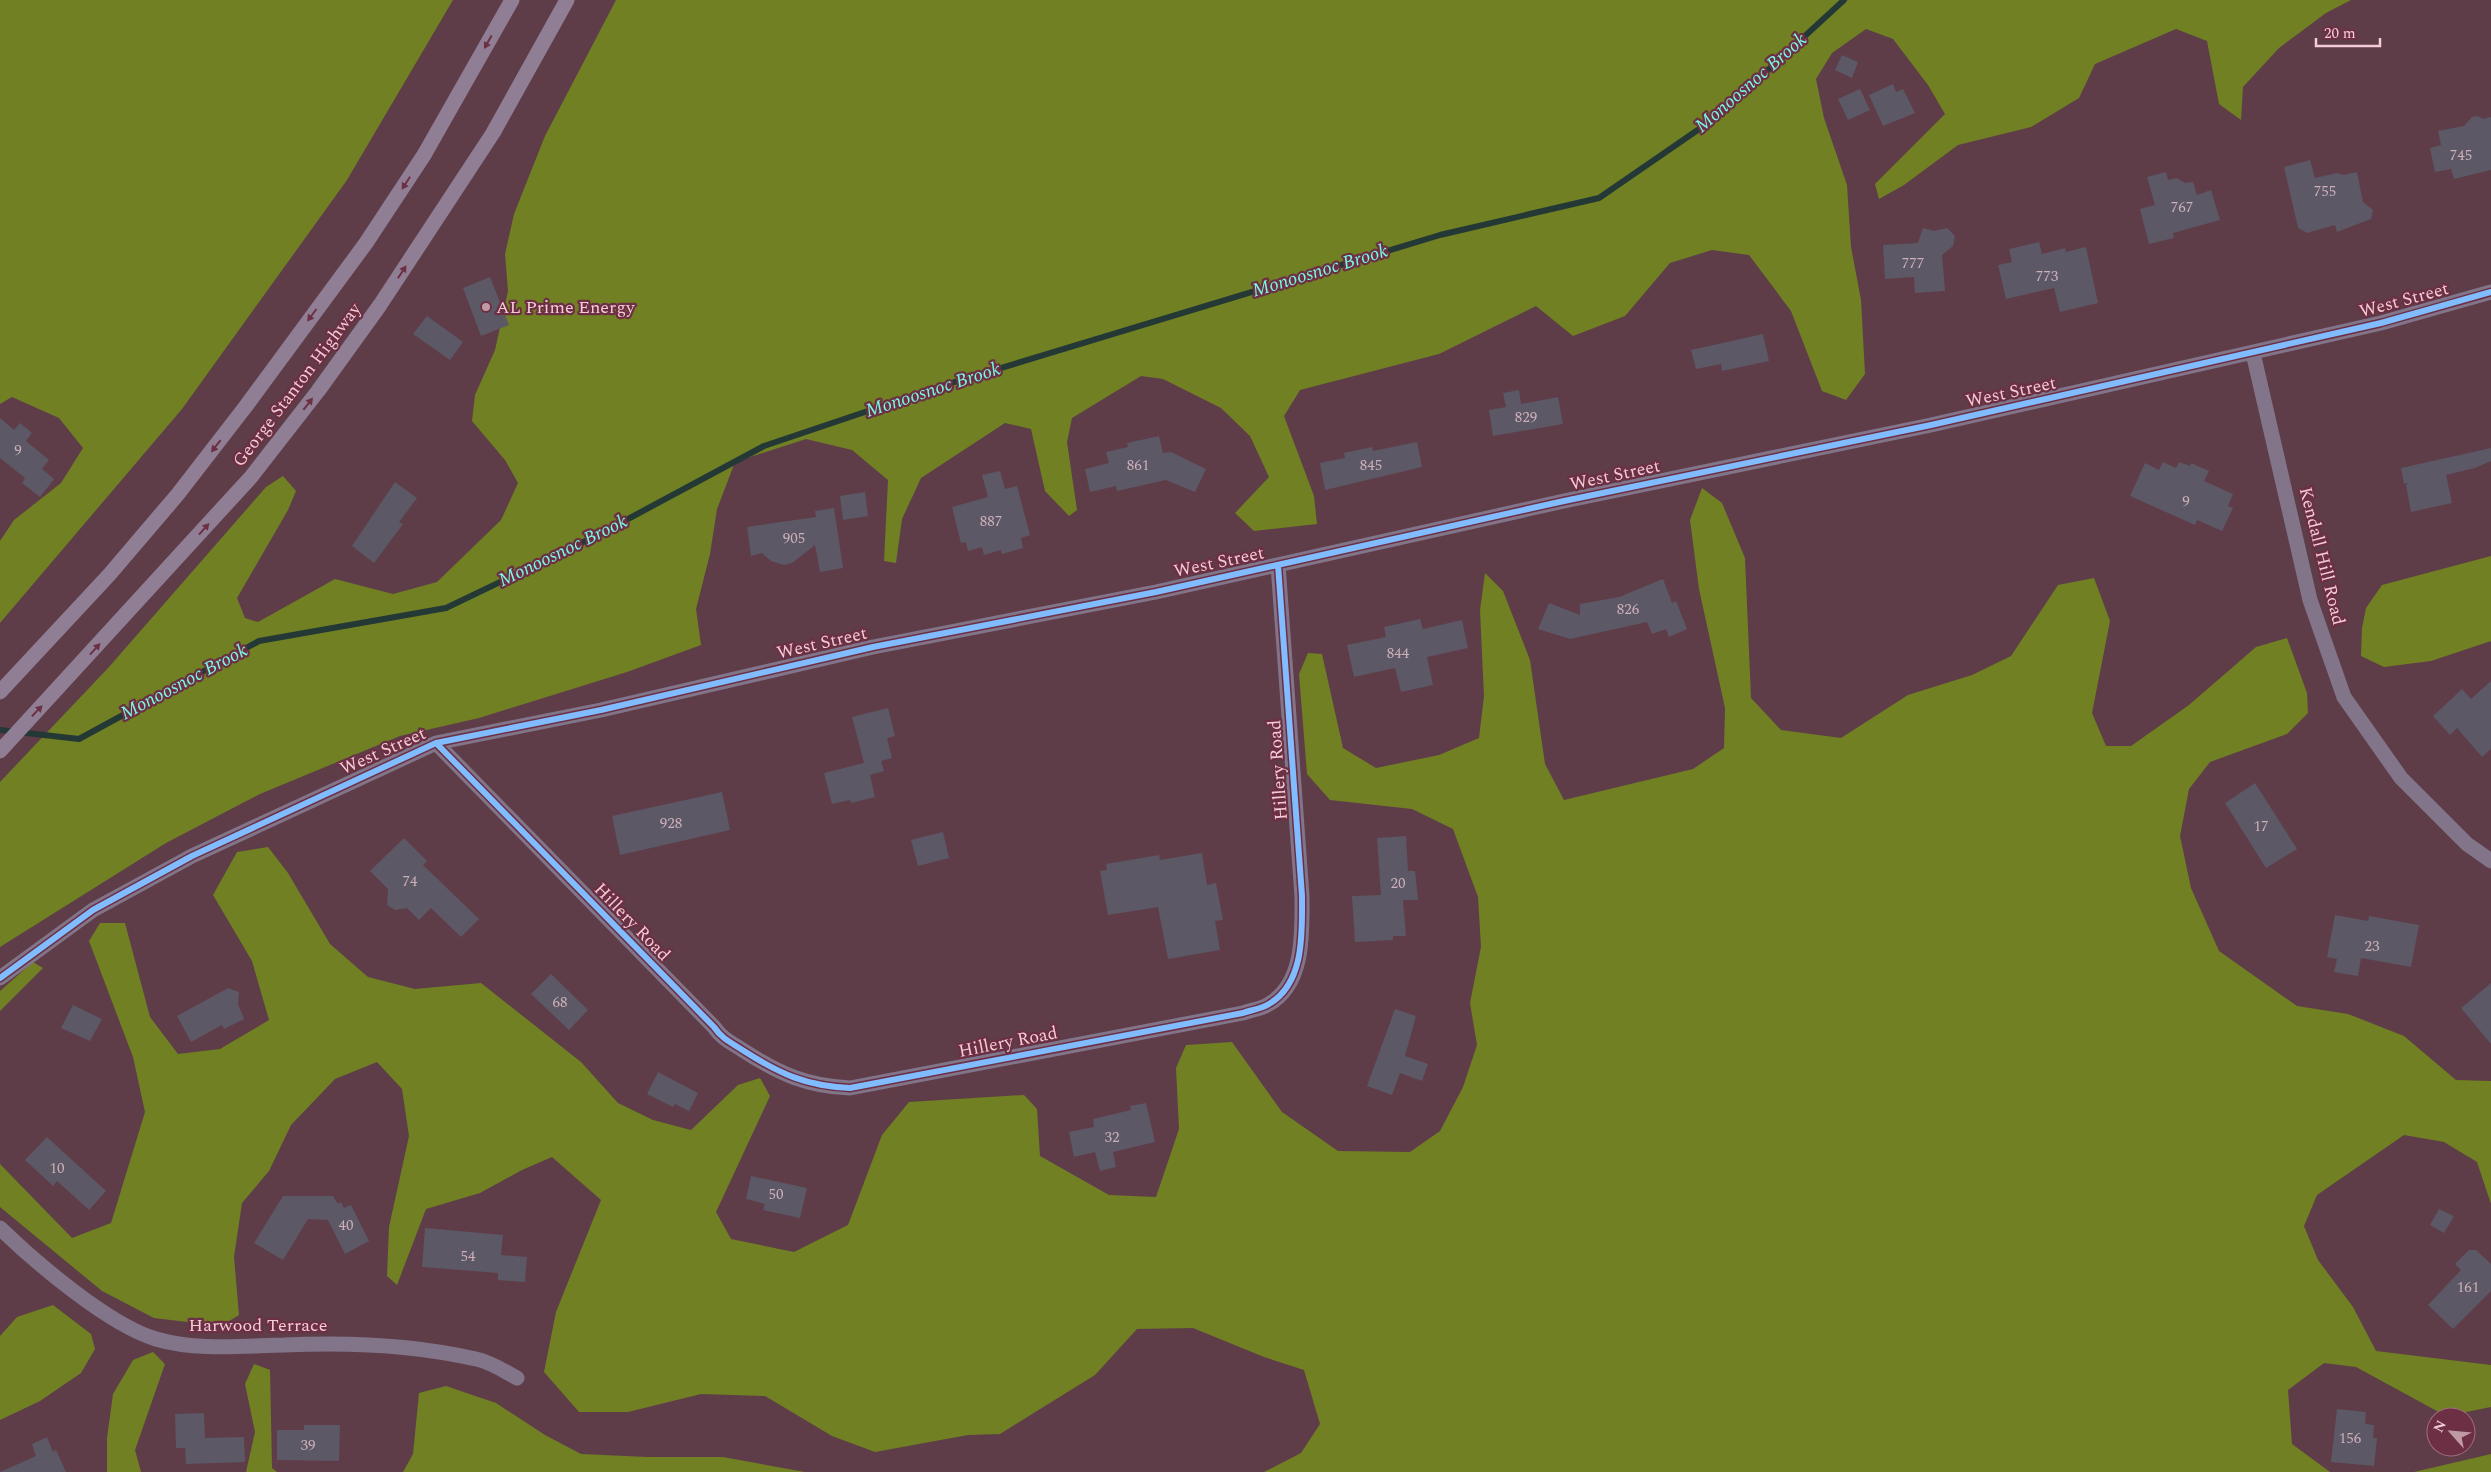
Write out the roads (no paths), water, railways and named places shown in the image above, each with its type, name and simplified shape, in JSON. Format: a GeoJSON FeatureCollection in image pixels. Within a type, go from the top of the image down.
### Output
{"type":"FeatureCollection","features":[{"type":"Feature","properties":{"kind":"highway","name":"George Stanton Highway"},"geometry":{"type":"LineString","coordinates":[[0,692],[115,568],[178,494],[246,406],[366,243],[424,155],[512,0]]}},
{"type":"Feature","properties":{"kind":"highway","name":"George Stanton Highway"},"geometry":{"type":"LineString","coordinates":[[0,751],[251,477],[318,391],[380,305],[492,133],[567,0]]}},
{"type":"Feature","properties":{"kind":"street","name":"West Street"},"geometry":{"type":"LineString","coordinates":[[0,978],[94,910],[192,856],[436,743],[601,710],[874,647],[1156,592],[1564,501],[1931,426],[2381,323],[2491,292]]}},
{"type":"Feature","properties":{"kind":"street","name":"Kendall Hill Road"},"geometry":{"type":"LineString","coordinates":[[2253,353],[2310,600],[2344,697],[2401,778],[2467,844],[2491,861]]}},
{"type":"Feature","properties":{"kind":"street","name":"Hillery Road"},"geometry":{"type":"LineString","coordinates":[[436,743],[707,1020],[722,1038],[769,1066],[799,1080],[822,1086],[850,1088],[1243,1013],[1268,1005],[1279,996],[1290,981],[1301,949],[1302,896],[1278,565]]}},
{"type":"Feature","properties":{"kind":"street","name":"Harwood Terrace"},"geometry":{"type":"LineString","coordinates":[[0,1228],[52,1273],[109,1315],[159,1340],[193,1346],[329,1344],[407,1348],[478,1359],[517,1378]]}},
{"type":"Feature","properties":{"kind":"waterway","name":"Monoosnoc Brook"},"geometry":{"type":"LineString","coordinates":[[0,730],[79,739],[259,641],[446,608],[600,534],[764,446],[948,384],[1440,235],[1599,198],[1718,116],[1844,0]]}},
{"type":"Feature","properties":{"kind":"place","name":"AL Prime Energy"},"geometry":{"type":"Point","coordinates":[486,307]}}]}
